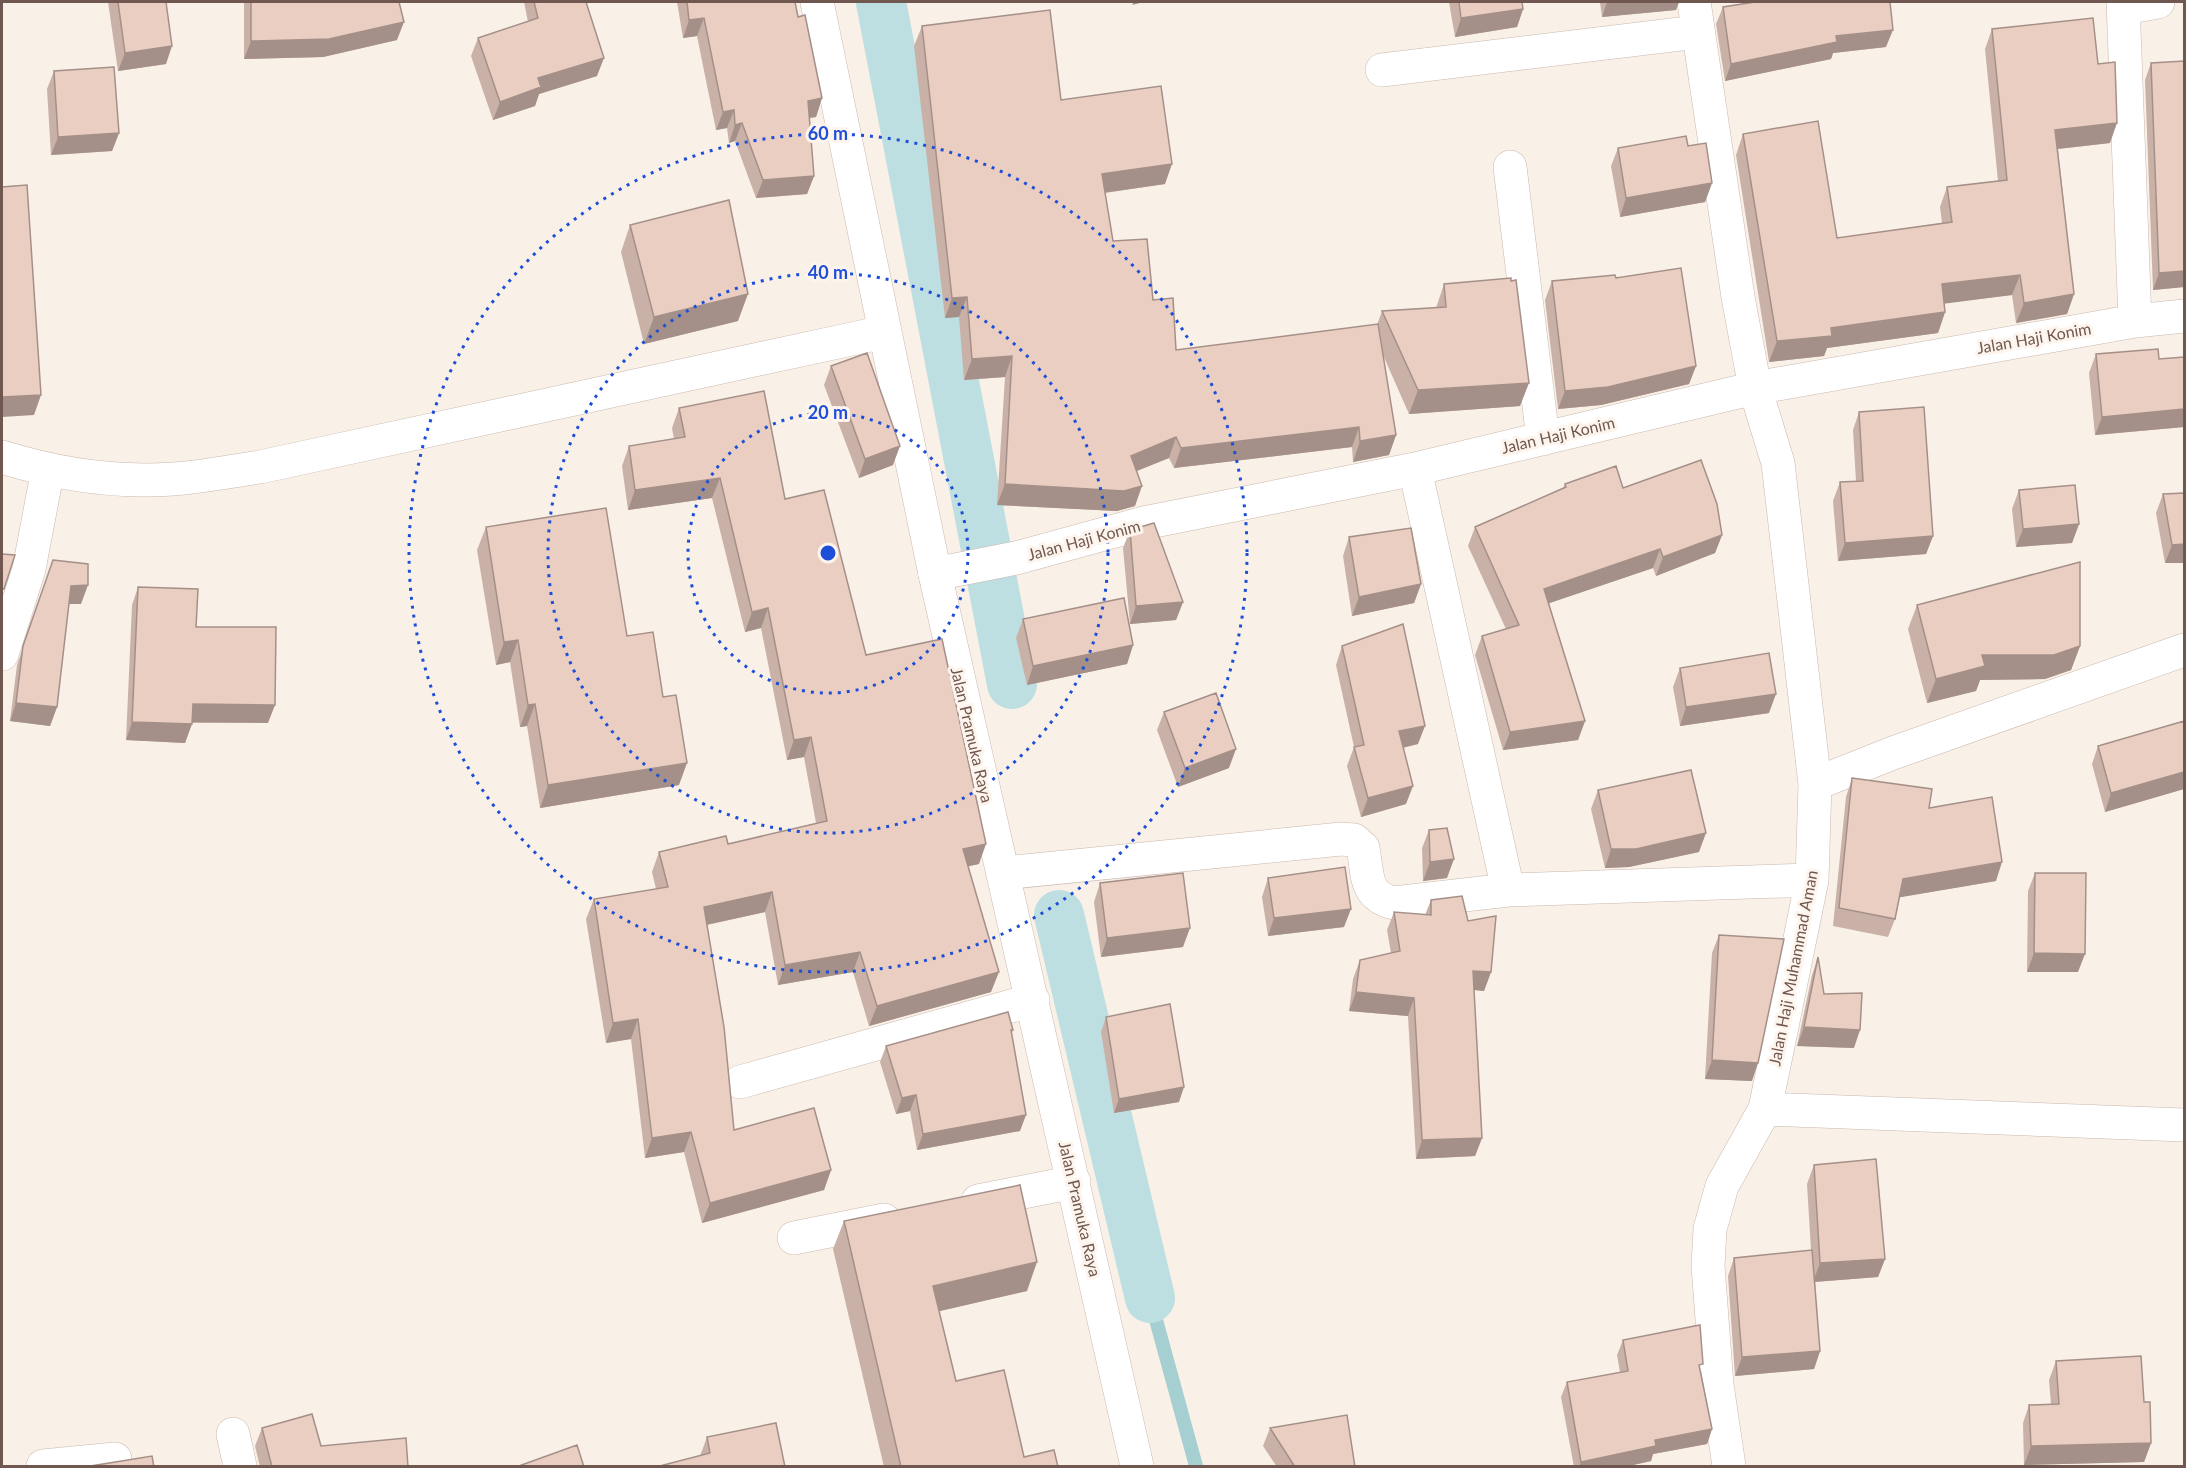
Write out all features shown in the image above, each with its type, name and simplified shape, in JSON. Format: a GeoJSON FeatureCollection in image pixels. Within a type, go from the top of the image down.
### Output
{"type":"FeatureCollection","features":[{"type":"Feature","properties":{"kind":"street","name":"Jalan Pramuka Raya"},"geometry":{"type":"LineString","coordinates":[[817,2],[884,332],[944,573],[1004,873],[1137,1467]]}},
{"type":"Feature","properties":{"kind":"street"},"geometry":{"type":"LineString","coordinates":[[2135,321],[2123,5],[2157,2]]}},
{"type":"Feature","properties":{"kind":"street"},"geometry":{"type":"LineString","coordinates":[[1382,70],[1696,16]]}},
{"type":"Feature","properties":{"kind":"street","name":"Jalan Haji Muhammad Aman"},"geometry":{"type":"LineString","coordinates":[[1696,16],[1738,297],[1755,388],[1779,464],[1815,784],[1812,880],[1765,1109],[1722,1186],[1710,1229],[1708,1266],[1717,1385],[1729,1467]]}},
{"type":"Feature","properties":{"kind":"street"},"geometry":{"type":"LineString","coordinates":[[1510,167],[1543,439]]}},
{"type":"Feature","properties":{"kind":"street","name":"Jalan Haji Konim"},"geometry":{"type":"LineString","coordinates":[[944,573],[1016,558],[1144,523],[1415,469],[1755,388],[2135,321],[2184,316]]}},
{"type":"Feature","properties":{"kind":"street"},"geometry":{"type":"LineString","coordinates":[[2,457],[48,470],[105,479],[173,479],[260,467],[884,332]]}},
{"type":"Feature","properties":{"kind":"street"},"geometry":{"type":"LineString","coordinates":[[1415,469],[1508,890]]}},
{"type":"Feature","properties":{"kind":"street"},"geometry":{"type":"LineString","coordinates":[[2,654],[29,569],[48,470]]}},
{"type":"Feature","properties":{"kind":"street"},"geometry":{"type":"LineString","coordinates":[[1815,784],[1893,753],[2184,650]]}},
{"type":"Feature","properties":{"kind":"street"},"geometry":{"type":"LineString","coordinates":[[1004,873],[1341,839],[1354,840],[1363,848],[1371,891],[1380,900],[1394,903],[1508,890],[1812,880]]}},
{"type":"Feature","properties":{"kind":"street"},"geometry":{"type":"LineString","coordinates":[[740,1082],[1033,1000]]}},
{"type":"Feature","properties":{"kind":"street"},"geometry":{"type":"LineString","coordinates":[[1765,1109],[2184,1125]]}},
{"type":"Feature","properties":{"kind":"street"},"geometry":{"type":"LineString","coordinates":[[946,1208],[1074,1182]]}},
{"type":"Feature","properties":{"kind":"street"},"geometry":{"type":"LineString","coordinates":[[794,1238],[911,1215]]}},
{"type":"Feature","properties":{"kind":"street"},"geometry":{"type":"LineString","coordinates":[[233,1434],[240,1467]]}},
{"type":"Feature","properties":{"kind":"street"},"geometry":{"type":"LineString","coordinates":[[43,1467],[115,1459]]}},
{"type":"Feature","properties":{"kind":"building"},"geometry":{"type":"Polygon","coordinates":[[[118,2],[166,2],[172,46],[125,53],[118,2]]]}},
{"type":"Feature","properties":{"kind":"building"},"geometry":{"type":"Polygon","coordinates":[[[251,2],[399,2],[404,22],[329,39],[251,41],[251,2]]]}},
{"type":"Feature","properties":{"kind":"building"},"geometry":{"type":"Polygon","coordinates":[[[534,2],[586,2],[604,58],[538,78],[541,87],[500,102],[478,38],[538,18],[534,2]]]}},
{"type":"Feature","properties":{"kind":"building"},"geometry":{"type":"Polygon","coordinates":[[[687,2],[795,2],[798,17],[805,15],[822,98],[808,101],[814,176],[763,180],[742,123],[735,125],[734,110],[723,112],[704,18],[689,20],[687,2]]]}},
{"type":"Feature","properties":{"kind":"building"},"geometry":{"type":"Polygon","coordinates":[[[1459,2],[1522,2],[1523,9],[1461,18],[1459,2]]]}},
{"type":"Feature","properties":{"kind":"building"},"geometry":{"type":"Polygon","coordinates":[[[1755,2],[1890,2],[1893,30],[1836,36],[1837,42],[1731,64],[1723,7],[1755,2]]]}},
{"type":"Feature","properties":{"kind":"building"},"geometry":{"type":"Polygon","coordinates":[[[1050,10],[1061,100],[1161,86],[1172,164],[1102,174],[1113,241],[1147,239],[1153,300],[1173,298],[1176,350],[1378,324],[1396,435],[1360,441],[1359,427],[1181,448],[1176,437],[1131,456],[1142,486],[1124,491],[1005,484],[1012,356],[972,359],[967,297],[952,298],[922,26],[1050,10]]]}},
{"type":"Feature","properties":{"kind":"building"},"geometry":{"type":"Polygon","coordinates":[[[2093,18],[2098,64],[2115,62],[2117,123],[2055,130],[2074,294],[2024,303],[2020,275],[1942,284],[1945,312],[1831,328],[1832,336],[1777,341],[1743,134],[1818,121],[1837,238],[1952,222],[1947,187],[2007,180],[1992,29],[2093,18]]]}},
{"type":"Feature","properties":{"kind":"building"},"geometry":{"type":"Polygon","coordinates":[[[2184,61],[2184,271],[2159,273],[2151,63],[2184,61]]]}},
{"type":"Feature","properties":{"kind":"building"},"geometry":{"type":"Polygon","coordinates":[[[114,67],[119,133],[58,137],[54,71],[114,67]]]}},
{"type":"Feature","properties":{"kind":"building"},"geometry":{"type":"Polygon","coordinates":[[[1686,136],[1688,146],[1706,143],[1712,183],[1626,198],[1618,148],[1686,136]]]}},
{"type":"Feature","properties":{"kind":"building"},"geometry":{"type":"Polygon","coordinates":[[[27,185],[41,395],[2,397],[2,187],[27,185]]]}},
{"type":"Feature","properties":{"kind":"building"},"geometry":{"type":"Polygon","coordinates":[[[729,200],[748,294],[654,317],[630,225],[729,200]]]}},
{"type":"Feature","properties":{"kind":"building"},"geometry":{"type":"Polygon","coordinates":[[[1681,268],[1696,366],[1608,387],[1565,391],[1552,281],[1615,275],[1616,278],[1681,268]]]}},
{"type":"Feature","properties":{"kind":"building"},"geometry":{"type":"Polygon","coordinates":[[[1511,278],[1511,281],[1516,280],[1529,383],[1418,390],[1382,311],[1446,307],[1444,284],[1511,278]]]}},
{"type":"Feature","properties":{"kind":"building"},"geometry":{"type":"Polygon","coordinates":[[[2158,349],[2159,359],[2184,357],[2184,409],[2102,417],[2096,354],[2158,349]]]}},
{"type":"Feature","properties":{"kind":"building"},"geometry":{"type":"Polygon","coordinates":[[[867,353],[900,446],[865,459],[831,366],[867,353]]]}},
{"type":"Feature","properties":{"kind":"building"},"geometry":{"type":"Polygon","coordinates":[[[764,391],[785,499],[824,490],[866,655],[942,639],[986,844],[963,849],[999,972],[877,1006],[860,952],[785,965],[772,892],[704,907],[724,1027],[734,1130],[814,1108],[831,1170],[710,1203],[691,1132],[652,1138],[638,1019],[613,1023],[594,899],[668,887],[659,852],[726,836],[728,844],[827,821],[811,737],[794,740],[768,608],[752,612],[720,478],[635,490],[629,446],[685,437],[679,408],[764,391]]]}},
{"type":"Feature","properties":{"kind":"building"},"geometry":{"type":"Polygon","coordinates":[[[1924,407],[1933,536],[1845,543],[1840,482],[1863,481],[1859,412],[1924,407]]]}},
{"type":"Feature","properties":{"kind":"building"},"geometry":{"type":"Polygon","coordinates":[[[1701,460],[1717,504],[1722,535],[1663,557],[1660,549],[1544,589],[1585,721],[1510,732],[1482,636],[1519,625],[1475,527],[1566,487],[1565,484],[1616,466],[1623,488],[1701,460]]]}},
{"type":"Feature","properties":{"kind":"building"},"geometry":{"type":"Polygon","coordinates":[[[2075,485],[2079,524],[2023,529],[2019,490],[2075,485]]]}},
{"type":"Feature","properties":{"kind":"building"},"geometry":{"type":"Polygon","coordinates":[[[2184,493],[2184,544],[2172,545],[2163,494],[2184,493]]]}},
{"type":"Feature","properties":{"kind":"building"},"geometry":{"type":"Polygon","coordinates":[[[606,508],[627,636],[653,632],[663,697],[676,695],[687,763],[548,785],[535,704],[528,705],[518,640],[504,642],[486,527],[606,508]]]}},
{"type":"Feature","properties":{"kind":"building"},"geometry":{"type":"Polygon","coordinates":[[[1154,523],[1183,602],[1136,606],[1130,530],[1154,523]]]}},
{"type":"Feature","properties":{"kind":"building"},"geometry":{"type":"Polygon","coordinates":[[[1411,528],[1421,584],[1359,597],[1349,537],[1411,528]]]}},
{"type":"Feature","properties":{"kind":"building"},"geometry":{"type":"Polygon","coordinates":[[[2,554],[15,555],[4,589],[2,589],[2,554]]]}},
{"type":"Feature","properties":{"kind":"building"},"geometry":{"type":"Polygon","coordinates":[[[53,560],[88,564],[88,585],[71,586],[57,707],[16,703],[23,646],[53,560]]]}},
{"type":"Feature","properties":{"kind":"building"},"geometry":{"type":"Polygon","coordinates":[[[2080,562],[2080,646],[2054,655],[1982,655],[1985,666],[1936,679],[1917,605],[2080,562]]]}},
{"type":"Feature","properties":{"kind":"building"},"geometry":{"type":"Polygon","coordinates":[[[138,587],[198,589],[196,627],[276,627],[275,705],[193,704],[192,724],[132,722],[138,587]]]}},
{"type":"Feature","properties":{"kind":"building"},"geometry":{"type":"Polygon","coordinates":[[[1124,598],[1133,645],[1033,666],[1023,619],[1124,598]]]}},
{"type":"Feature","properties":{"kind":"building"},"geometry":{"type":"Polygon","coordinates":[[[1403,624],[1425,726],[1399,731],[1413,786],[1368,798],[1354,747],[1364,745],[1342,646],[1403,624]]]}},
{"type":"Feature","properties":{"kind":"building"},"geometry":{"type":"Polygon","coordinates":[[[1769,653],[1776,694],[1686,707],[1680,668],[1769,653]]]}},
{"type":"Feature","properties":{"kind":"building"},"geometry":{"type":"Polygon","coordinates":[[[1216,693],[1236,749],[1185,768],[1164,712],[1216,693]]]}},
{"type":"Feature","properties":{"kind":"building"},"geometry":{"type":"Polygon","coordinates":[[[2184,721],[2184,772],[2111,793],[2098,746],[2184,721]]]}},
{"type":"Feature","properties":{"kind":"building"},"geometry":{"type":"Polygon","coordinates":[[[1691,770],[1706,833],[1636,849],[1611,849],[1598,790],[1691,770]]]}},
{"type":"Feature","properties":{"kind":"building"},"geometry":{"type":"Polygon","coordinates":[[[1852,778],[1932,789],[1929,808],[1992,797],[2002,862],[1903,879],[1895,919],[1839,908],[1852,778]]]}},
{"type":"Feature","properties":{"kind":"building"},"geometry":{"type":"Polygon","coordinates":[[[1447,828],[1454,859],[1430,862],[1429,830],[1447,828]]]}},
{"type":"Feature","properties":{"kind":"building"},"geometry":{"type":"Polygon","coordinates":[[[1345,867],[1351,909],[1274,918],[1268,878],[1345,867]]]}},
{"type":"Feature","properties":{"kind":"building"},"geometry":{"type":"Polygon","coordinates":[[[1183,873],[1190,928],[1107,938],[1100,883],[1183,873]]]}},
{"type":"Feature","properties":{"kind":"building"},"geometry":{"type":"Polygon","coordinates":[[[2035,873],[2086,873],[2085,954],[2034,953],[2035,873]]]}},
{"type":"Feature","properties":{"kind":"building"},"geometry":{"type":"Polygon","coordinates":[[[1462,896],[1468,921],[1496,916],[1491,972],[1473,971],[1482,1138],[1422,1140],[1414,998],[1356,992],[1360,960],[1400,951],[1394,912],[1431,915],[1431,900],[1462,896]]]}},
{"type":"Feature","properties":{"kind":"building"},"geometry":{"type":"Polygon","coordinates":[[[1719,935],[1784,939],[1758,1063],[1712,1060],[1719,935]]]}},
{"type":"Feature","properties":{"kind":"building"},"geometry":{"type":"Polygon","coordinates":[[[1818,957],[1824,994],[1862,993],[1860,1030],[1804,1027],[1818,957]]]}},
{"type":"Feature","properties":{"kind":"building"},"geometry":{"type":"Polygon","coordinates":[[[1170,1004],[1184,1087],[1119,1099],[1106,1017],[1170,1004]]]}},
{"type":"Feature","properties":{"kind":"building"},"geometry":{"type":"Polygon","coordinates":[[[1008,1012],[1013,1030],[1011,1030],[1026,1115],[923,1134],[916,1095],[902,1098],[886,1046],[1008,1012]]]}},
{"type":"Feature","properties":{"kind":"building"},"geometry":{"type":"Polygon","coordinates":[[[1876,1159],[1885,1259],[1820,1263],[1814,1165],[1876,1159]]]}},
{"type":"Feature","properties":{"kind":"building"},"geometry":{"type":"Polygon","coordinates":[[[1020,1185],[1037,1262],[933,1286],[956,1381],[1004,1370],[1024,1457],[1054,1450],[1058,1467],[901,1467],[844,1221],[1020,1185]]]}},
{"type":"Feature","properties":{"kind":"building"},"geometry":{"type":"Polygon","coordinates":[[[1812,1250],[1820,1351],[1742,1357],[1734,1258],[1812,1250]]]}},
{"type":"Feature","properties":{"kind":"building"},"geometry":{"type":"Polygon","coordinates":[[[1700,1325],[1703,1364],[1699,1365],[1712,1429],[1655,1440],[1656,1446],[1581,1462],[1567,1382],[1628,1371],[1623,1340],[1700,1325]]]}},
{"type":"Feature","properties":{"kind":"building"},"geometry":{"type":"Polygon","coordinates":[[[2141,1356],[2144,1402],[2150,1402],[2151,1443],[2031,1446],[2029,1405],[2059,1404],[2056,1361],[2141,1356]]]}},
{"type":"Feature","properties":{"kind":"building"},"geometry":{"type":"Polygon","coordinates":[[[312,1414],[321,1446],[406,1438],[408,1467],[272,1467],[262,1428],[312,1414]]]}},
{"type":"Feature","properties":{"kind":"building"},"geometry":{"type":"Polygon","coordinates":[[[1347,1415],[1355,1467],[1295,1467],[1270,1428],[1347,1415]]]}},
{"type":"Feature","properties":{"kind":"building"},"geometry":{"type":"Polygon","coordinates":[[[776,1423],[785,1467],[656,1467],[710,1453],[707,1437],[776,1423]]]}},
{"type":"Feature","properties":{"kind":"building"},"geometry":{"type":"Polygon","coordinates":[[[577,1445],[584,1467],[516,1467],[577,1445]]]}},
{"type":"Feature","properties":{"kind":"building"},"geometry":{"type":"Polygon","coordinates":[[[152,1456],[154,1467],[91,1467],[91,1466],[152,1456]]]}},
{"type":"Feature","properties":{"kind":"waterway"},"geometry":{"type":"LineString","coordinates":[[881,2],[1012,684]]}},
{"type":"Feature","properties":{"kind":"waterway"},"geometry":{"type":"LineString","coordinates":[[1059,915],[1150,1298]]}},
{"type":"Feature","properties":{"kind":"waterway"},"geometry":{"type":"LineString","coordinates":[[1150,1298],[1196,1466]]}}]}
